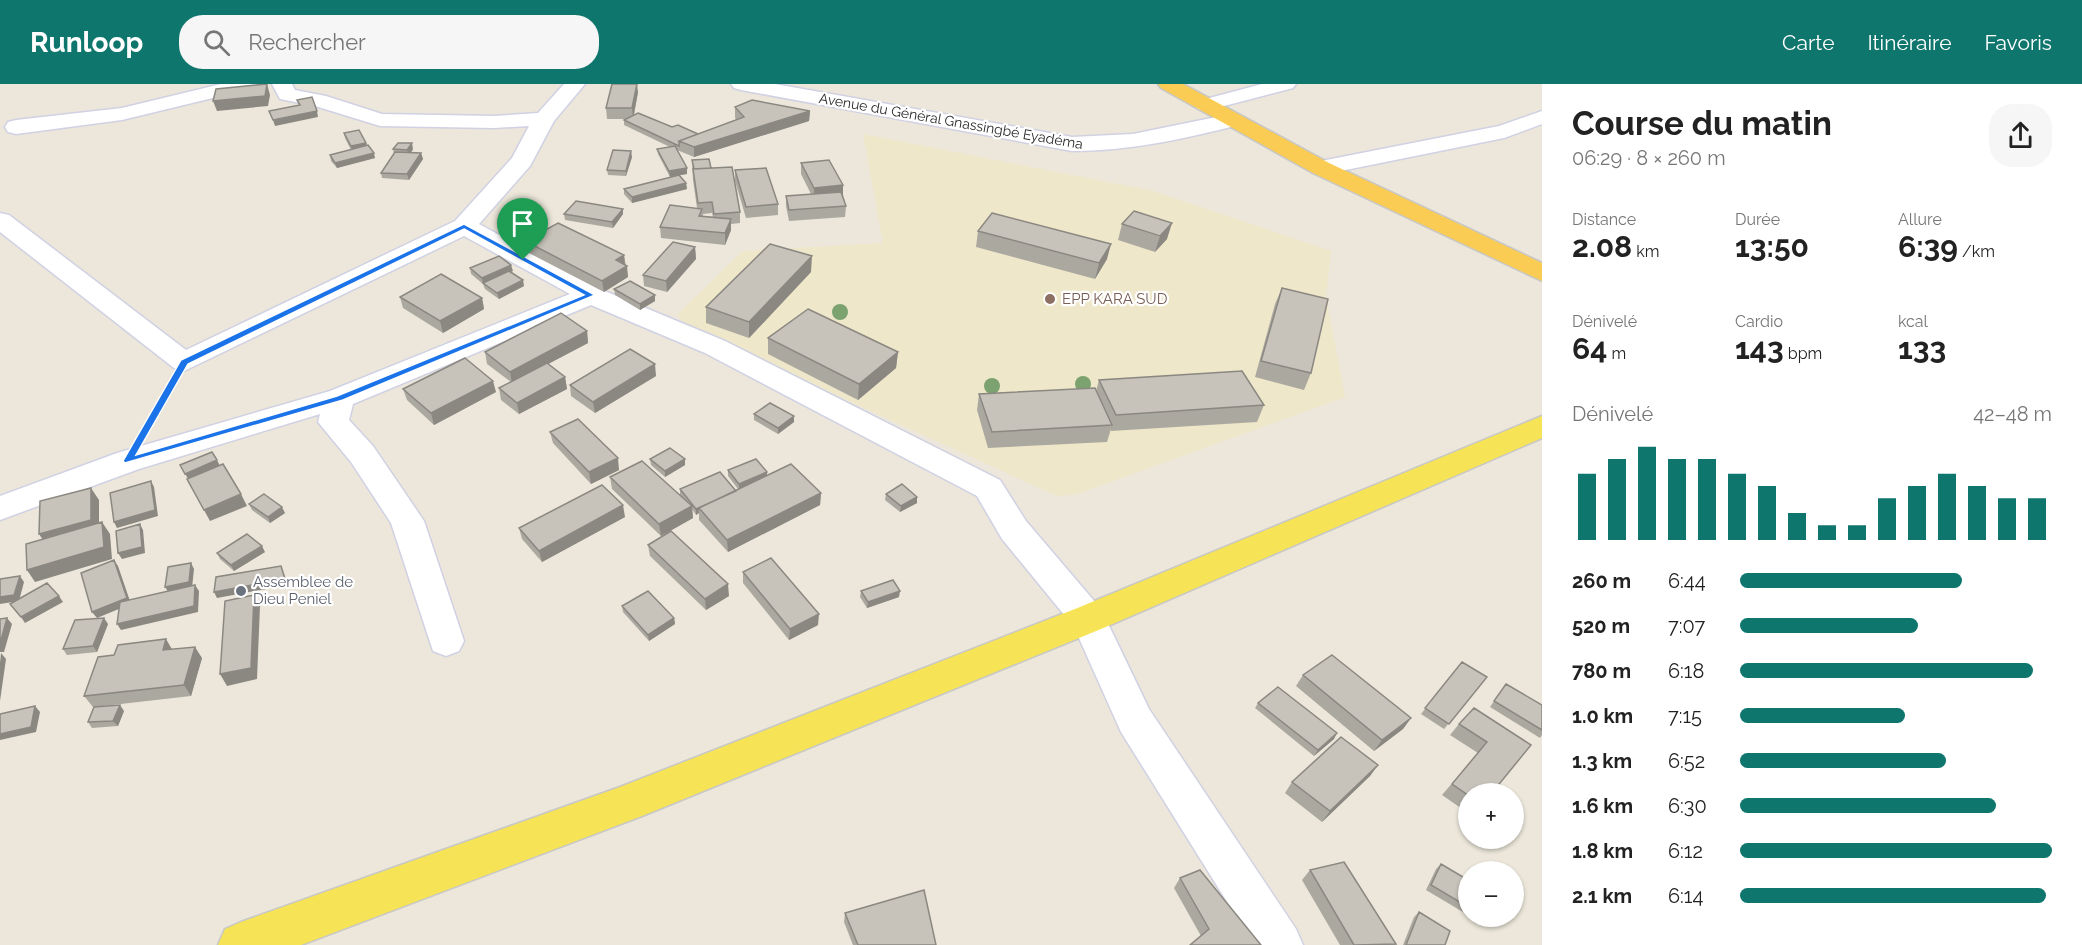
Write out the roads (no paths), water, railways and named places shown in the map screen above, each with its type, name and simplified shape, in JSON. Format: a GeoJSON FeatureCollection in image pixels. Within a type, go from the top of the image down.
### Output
{"type":"FeatureCollection","features":[{"type":"Feature","properties":{"kind":"highway"},"geometry":{"type":"LineString","coordinates":[[1168,84],[1321,168],[1542,273]]}},
{"type":"Feature","properties":{"kind":"main road"},"geometry":{"type":"LineString","coordinates":[[242,945],[627,803],[1088,619],[1542,426]]}},
{"type":"Feature","properties":{"kind":"street"},"geometry":{"type":"LineString","coordinates":[[16,127],[122,114],[247,84]]}},
{"type":"Feature","properties":{"kind":"street"},"geometry":{"type":"LineString","coordinates":[[282,84],[287,95],[319,100],[380,120],[494,122],[544,119]]}},
{"type":"Feature","properties":{"kind":"street"},"geometry":{"type":"LineString","coordinates":[[0,220],[184,362],[464,226],[522,162],[544,119],[575,84]]}},
{"type":"Feature","properties":{"kind":"street","name":"Avenue du Général Gnassingbé Eyadéma"},"geometry":{"type":"LineString","coordinates":[[741,84],[1072,144],[1110,146],[1142,142],[1231,120]]}},
{"type":"Feature","properties":{"kind":"street"},"geometry":{"type":"LineString","coordinates":[[1204,105],[1286,84]]}},
{"type":"Feature","properties":{"kind":"street"},"geometry":{"type":"LineString","coordinates":[[1321,168],[1504,131],[1542,117]]}},
{"type":"Feature","properties":{"kind":"street"},"geometry":{"type":"LineString","coordinates":[[464,226],[591,295],[715,347],[989,488],[1014,530],[1088,619],[1135,720],[1280,945]]}},
{"type":"Feature","properties":{"kind":"street"},"geometry":{"type":"LineString","coordinates":[[0,508],[128,461],[340,398],[591,295]]}},
{"type":"Feature","properties":{"kind":"street"},"geometry":{"type":"LineString","coordinates":[[340,398],[333,422],[362,454],[407,521],[446,641]]}},
{"type":"Feature","properties":{"kind":"place","name":"EPP KARA SUD"},"geometry":{"type":"Point","coordinates":[1050,299]}},
{"type":"Feature","properties":{"kind":"place","name":"Assemblee de Dieu Peniel"},"geometry":{"type":"Point","coordinates":[241,591]}}]}
